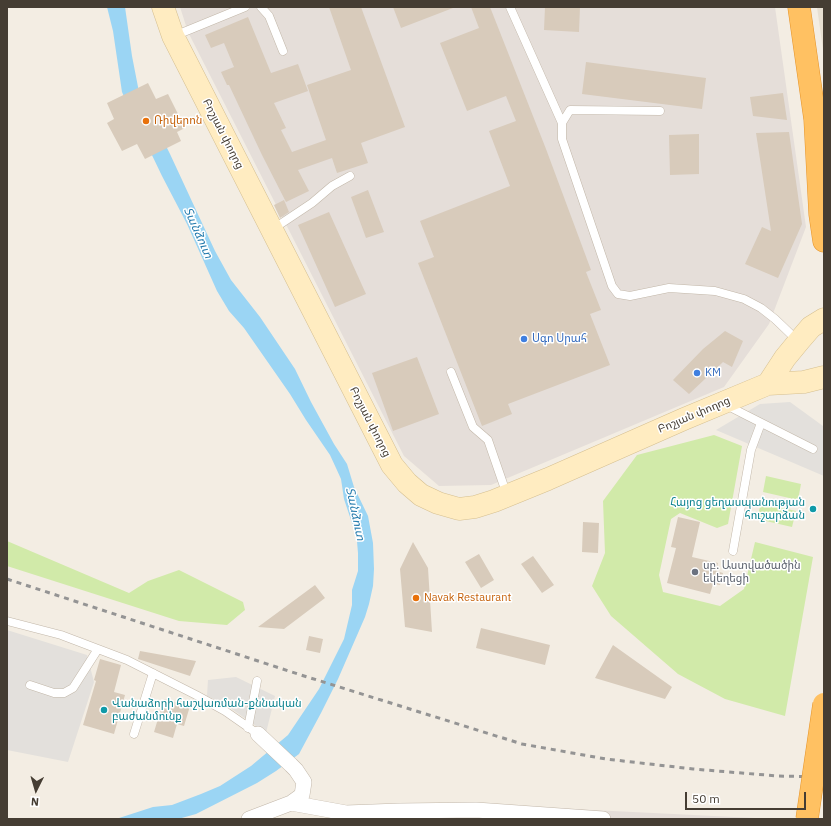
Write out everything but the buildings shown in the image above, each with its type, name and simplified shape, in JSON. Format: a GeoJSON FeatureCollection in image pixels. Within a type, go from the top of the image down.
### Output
{"type":"FeatureCollection","features":[{"type":"Feature","properties":{"kind":"highway"},"geometry":{"type":"LineString","coordinates":[[800,7],[820,129],[820,214],[824,241]]}},
{"type":"Feature","properties":{"kind":"highway"},"geometry":{"type":"LineString","coordinates":[[807,819],[824,704]]}},
{"type":"Feature","properties":{"kind":"street","name":"Բոշյան փողոց"},"geometry":{"type":"LineString","coordinates":[[163,7],[173,36],[392,465],[407,483],[421,495],[438,504],[459,509],[475,507],[507,496],[768,384],[804,382],[824,377]]}},
{"type":"Feature","properties":{"kind":"street"},"geometry":{"type":"LineString","coordinates":[[768,384],[785,358],[811,327],[824,319]]}},
{"type":"Feature","properties":{"kind":"street"},"geometry":{"type":"LineString","coordinates":[[249,819],[291,803],[302,795],[304,782],[291,765],[253,731]]}},
{"type":"Feature","properties":{"kind":"street"},"geometry":{"type":"LineString","coordinates":[[291,803],[346,813],[476,810],[603,819]]}},
{"type":"Feature","properties":{"kind":"lane"},"geometry":{"type":"LineString","coordinates":[[173,36],[245,7]]}},
{"type":"Feature","properties":{"kind":"lane"},"geometry":{"type":"LineString","coordinates":[[261,7],[269,16],[283,51]]}},
{"type":"Feature","properties":{"kind":"lane"},"geometry":{"type":"LineString","coordinates":[[510,7],[562,124],[562,139],[612,286],[618,294],[630,296],[669,288],[716,291],[744,299],[761,308],[799,341]]}},
{"type":"Feature","properties":{"kind":"lane"},"geometry":{"type":"LineString","coordinates":[[562,124],[570,110],[660,111]]}},
{"type":"Feature","properties":{"kind":"lane"},"geometry":{"type":"LineString","coordinates":[[272,229],[312,203],[332,186],[350,176]]}},
{"type":"Feature","properties":{"kind":"lane"},"geometry":{"type":"LineString","coordinates":[[452,372],[473,427],[488,440],[507,496]]}},
{"type":"Feature","properties":{"kind":"lane"},"geometry":{"type":"LineString","coordinates":[[722,403],[813,449]]}},
{"type":"Feature","properties":{"kind":"lane"},"geometry":{"type":"LineString","coordinates":[[733,551],[751,450],[761,423]]}},
{"type":"Feature","properties":{"kind":"lane"},"geometry":{"type":"LineString","coordinates":[[7,621],[61,635],[127,660],[225,711],[253,731]]}},
{"type":"Feature","properties":{"kind":"lane"},"geometry":{"type":"LineString","coordinates":[[30,685],[54,693],[64,693],[73,688],[98,649]]}},
{"type":"Feature","properties":{"kind":"lane"},"geometry":{"type":"LineString","coordinates":[[134,734],[153,673]]}},
{"type":"Feature","properties":{"kind":"lane"},"geometry":{"type":"LineString","coordinates":[[253,731],[257,681]]}},
{"type":"Feature","properties":{"kind":"shaded area"},"geometry":{"type":"Polygon","coordinates":[[[180,7],[775,7],[806,227],[769,324],[724,387],[491,485],[439,486],[404,456],[188,32],[180,7]]]}},
{"type":"Feature","properties":{"kind":"shaded area"},"geometry":{"type":"Polygon","coordinates":[[[817,7],[824,7],[824,57],[817,7]]]}},
{"type":"Feature","properties":{"kind":"shaded area"},"geometry":{"type":"Polygon","coordinates":[[[790,402],[823,426],[824,476],[716,430],[760,404],[790,402]]]}},
{"type":"Feature","properties":{"kind":"shaded area"},"geometry":{"type":"Polygon","coordinates":[[[7,630],[87,655],[94,682],[68,762],[7,750],[7,630]]]}},
{"type":"Feature","properties":{"kind":"shaded area"},"geometry":{"type":"Polygon","coordinates":[[[236,677],[275,696],[266,733],[226,705],[207,696],[208,680],[236,677]]]}},
{"type":"Feature","properties":{"kind":"shaded area"},"geometry":{"type":"Polygon","coordinates":[[[471,804],[777,819],[302,819],[409,818],[471,804]]]}},
{"type":"Feature","properties":{"kind":"green space"},"geometry":{"type":"Polygon","coordinates":[[[714,435],[742,446],[728,524],[717,528],[680,513],[671,519],[659,575],[663,592],[720,606],[744,589],[755,542],[813,557],[785,716],[725,699],[678,674],[611,616],[592,586],[605,553],[603,501],[637,455],[714,435]]]}},
{"type":"Feature","properties":{"kind":"green space"},"geometry":{"type":"Polygon","coordinates":[[[766,476],[801,484],[798,500],[763,492],[766,476]]]}},
{"type":"Feature","properties":{"kind":"green space"},"geometry":{"type":"Polygon","coordinates":[[[761,503],[796,511],[792,527],[757,519],[761,503]]]}},
{"type":"Feature","properties":{"kind":"green space"},"geometry":{"type":"Polygon","coordinates":[[[7,541],[129,593],[148,581],[179,570],[243,602],[245,610],[227,625],[179,621],[7,566],[7,541]]]}},
{"type":"Feature","properties":{"kind":"water","name":"Տանձուտ"},"geometry":{"type":"Polygon","coordinates":[[[107,7],[125,7],[139,92],[170,154],[215,251],[231,280],[260,317],[295,369],[311,402],[347,464],[354,487],[368,516],[373,543],[373,586],[365,617],[338,679],[299,754],[257,783],[196,814],[178,819],[116,819],[153,807],[172,805],[220,786],[251,766],[288,735],[319,689],[344,639],[352,605],[352,590],[358,571],[356,530],[352,523],[344,499],[341,479],[330,455],[290,394],[244,328],[229,311],[217,291],[187,224],[126,101],[122,92],[113,31],[107,7]]]}},
{"type":"Feature","properties":{"kind":"railway"},"geometry":{"type":"LineString","coordinates":[[7,579],[301,675],[522,744],[606,759],[693,769],[778,776],[824,777]]}},
{"type":"Feature","properties":{"kind":"place","name":"Ռիվերոն"},"geometry":{"type":"Point","coordinates":[146,121]}},
{"type":"Feature","properties":{"kind":"place","name":"Սգո Սրահ"},"geometry":{"type":"Point","coordinates":[524,339]}},
{"type":"Feature","properties":{"kind":"place","name":"KM"},"geometry":{"type":"Point","coordinates":[697,373]}},
{"type":"Feature","properties":{"kind":"place","name":"Հայոց ցեղասպանության հուշարձան"},"geometry":{"type":"Point","coordinates":[813,509]}},
{"type":"Feature","properties":{"kind":"place","name":"սբ. Աստվածածին եկեղեցի"},"geometry":{"type":"Point","coordinates":[695,572]}},
{"type":"Feature","properties":{"kind":"place","name":"Navak Restaurant"},"geometry":{"type":"Point","coordinates":[416,598]}},
{"type":"Feature","properties":{"kind":"place","name":"Վանաձորի հաշվառման-քննական բաժանմունք"},"geometry":{"type":"Point","coordinates":[104,710]}}]}
